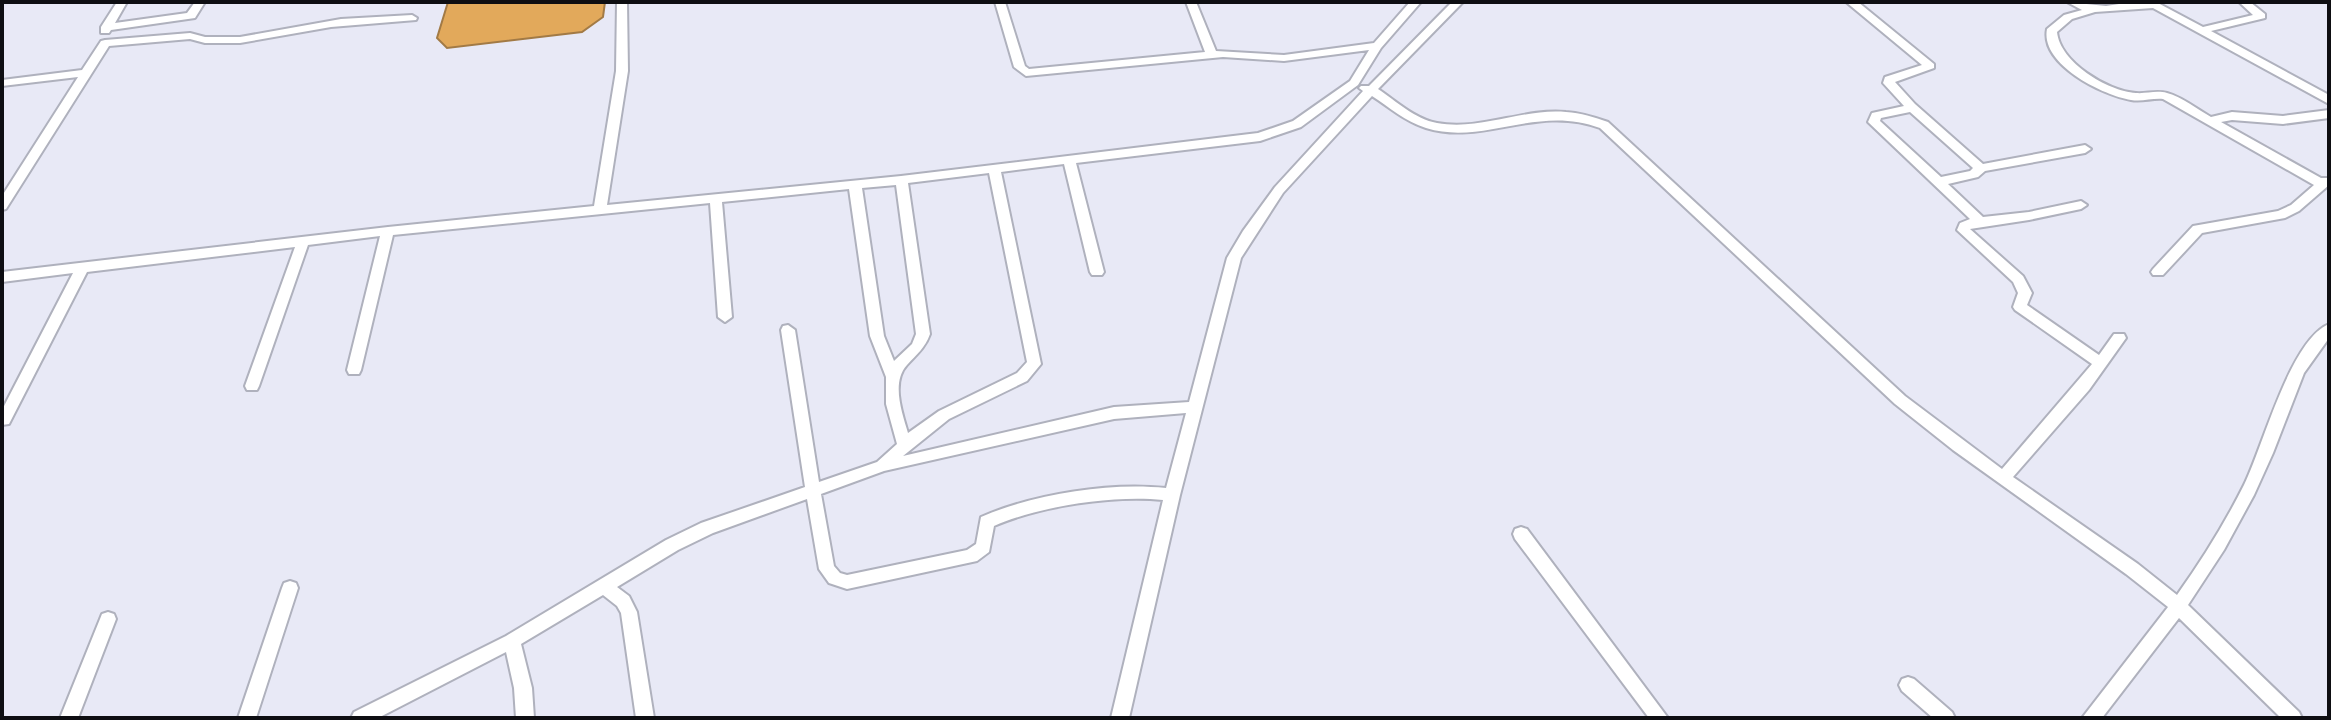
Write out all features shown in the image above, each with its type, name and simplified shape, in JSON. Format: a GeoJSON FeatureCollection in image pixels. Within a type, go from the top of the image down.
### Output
{"type":"FeatureCollection","features":[{"type":"Feature","properties":{"kind":"street"},"geometry":{"type":"LineString","coordinates":[[2,206],[105,43],[106,27],[122,2]]}},
{"type":"Feature","properties":{"kind":"street"},"geometry":{"type":"LineString","coordinates":[[106,27],[191,16],[200,2]]}},
{"type":"Feature","properties":{"kind":"street"},"geometry":{"type":"LineString","coordinates":[[600,210],[622,71],[622,2]]}},
{"type":"Feature","properties":{"kind":"street"},"geometry":{"type":"LineString","coordinates":[[1000,2],[1020,67],[1026,73],[1212,55],[1250,53],[1284,58],[1377,46]]}},
{"type":"Feature","properties":{"kind":"street"},"geometry":{"type":"LineString","coordinates":[[1191,2],[1212,55]]}},
{"type":"Feature","properties":{"kind":"street"},"geometry":{"type":"LineString","coordinates":[[2,277],[388,231],[901,180],[1273,134],[1297,124],[1354,83],[1377,46],[1416,2]]}},
{"type":"Feature","properties":{"kind":"street"},"geometry":{"type":"LineString","coordinates":[[1120,718],[1172,495],[1234,258],[1248,231],[1280,188],[1458,2]]}},
{"type":"Feature","properties":{"kind":"street"},"geometry":{"type":"LineString","coordinates":[[1851,2],[1928,63],[1928,68],[1888,81],[1910,106],[1981,168]]}},
{"type":"Feature","properties":{"kind":"street"},"geometry":{"type":"LineString","coordinates":[[2072,2],[2092,10]]}},
{"type":"Feature","properties":{"kind":"street"},"geometry":{"type":"LineString","coordinates":[[2204,30],[2261,16],[2244,2]]}},
{"type":"Feature","properties":{"kind":"street"},"geometry":{"type":"LineString","coordinates":[[2158,272],[2198,229],[2281,215],[2295,208],[2325,181],[2159,94],[2133,97],[2102,86],[2069,64],[2052,44],[2051,31],[2068,17],[2092,10],[2148,3],[2204,30],[2329,100]]}},
{"type":"Feature","properties":{"kind":"street"},"geometry":{"type":"LineString","coordinates":[[105,43],[190,36],[201,41],[223,41],[339,23],[412,18]]}},
{"type":"Feature","properties":{"kind":"street"},"geometry":{"type":"LineString","coordinates":[[2,83],[84,73]]}},
{"type":"Feature","properties":{"kind":"street"},"geometry":{"type":"LineString","coordinates":[[1354,83],[1421,121],[1442,128],[1572,115],[1593,119],[1604,125],[1881,384],[1925,421],[2178,606],[2293,718]]}},
{"type":"Feature","properties":{"kind":"street"},"geometry":{"type":"LineString","coordinates":[[1910,106],[1872,119],[1980,221]]}},
{"type":"Feature","properties":{"kind":"street"},"geometry":{"type":"LineString","coordinates":[[2212,120],[2232,116],[2283,120],[2329,114]]}},
{"type":"Feature","properties":{"kind":"street"},"geometry":{"type":"LineString","coordinates":[[1938,182],[1974,174],[1981,168],[2085,149]]}},
{"type":"Feature","properties":{"kind":"street"},"geometry":{"type":"LineString","coordinates":[[1069,159],[1097,272]]}},
{"type":"Feature","properties":{"kind":"street"},"geometry":{"type":"LineString","coordinates":[[882,466],[944,415],[1013,383],[1029,372],[1034,364],[994,168]]}},
{"type":"Feature","properties":{"kind":"street"},"geometry":{"type":"LineString","coordinates":[[892,375],[895,367],[921,343],[923,334],[901,180]]}},
{"type":"Feature","properties":{"kind":"street"},"geometry":{"type":"LineString","coordinates":[[855,185],[877,336],[892,375],[896,413],[905,447]]}},
{"type":"Feature","properties":{"kind":"street"},"geometry":{"type":"LineString","coordinates":[[716,199],[725,317]]}},
{"type":"Feature","properties":{"kind":"street"},"geometry":{"type":"LineString","coordinates":[[2081,205],[2038,215],[1980,221],[1967,224],[1963,230],[2018,279],[2025,293],[2020,307],[2101,363]]}},
{"type":"Feature","properties":{"kind":"street"},"geometry":{"type":"LineString","coordinates":[[354,370],[388,231]]}},
{"type":"Feature","properties":{"kind":"street"},"geometry":{"type":"LineString","coordinates":[[252,386],[303,242]]}},
{"type":"Feature","properties":{"kind":"street"},"geometry":{"type":"LineString","coordinates":[[4,420],[82,268]]}},
{"type":"Feature","properties":{"kind":"street"},"geometry":{"type":"LineString","coordinates":[[2091,718],[2178,606],[2239,508],[2265,456],[2292,377],[2308,352],[2329,329]]}},
{"type":"Feature","properties":{"kind":"street"},"geometry":{"type":"LineString","coordinates":[[788,330],[812,492],[827,569],[838,582],[971,556],[983,547],[987,522],[1011,513],[1120,492],[1141,490],[1172,495]]}},
{"type":"Feature","properties":{"kind":"street"},"geometry":{"type":"LineString","coordinates":[[2003,478],[2119,338]]}},
{"type":"Feature","properties":{"kind":"street"},"geometry":{"type":"LineString","coordinates":[[360,718],[512,641],[672,545],[707,528],[882,466],[1114,413],[1195,407]]}},
{"type":"Feature","properties":{"kind":"street"},"geometry":{"type":"LineString","coordinates":[[1521,534],[1659,718]]}},
{"type":"Feature","properties":{"kind":"street"},"geometry":{"type":"LineString","coordinates":[[605,587],[623,601],[629,612],[645,718]]}},
{"type":"Feature","properties":{"kind":"street"},"geometry":{"type":"LineString","coordinates":[[247,718],[290,588]]}},
{"type":"Feature","properties":{"kind":"street"},"geometry":{"type":"LineString","coordinates":[[69,718],[108,619]]}},
{"type":"Feature","properties":{"kind":"street"},"geometry":{"type":"LineString","coordinates":[[512,641],[523,688],[525,718]]}},
{"type":"Feature","properties":{"kind":"street"},"geometry":{"type":"LineString","coordinates":[[1908,685],[1946,718]]}},
{"type":"Feature","properties":{"kind":"shaded area"},"geometry":{"type":"Polygon","coordinates":[[[448,2],[605,2],[603,17],[582,32],[447,48],[437,38],[448,2]]]}}]}
